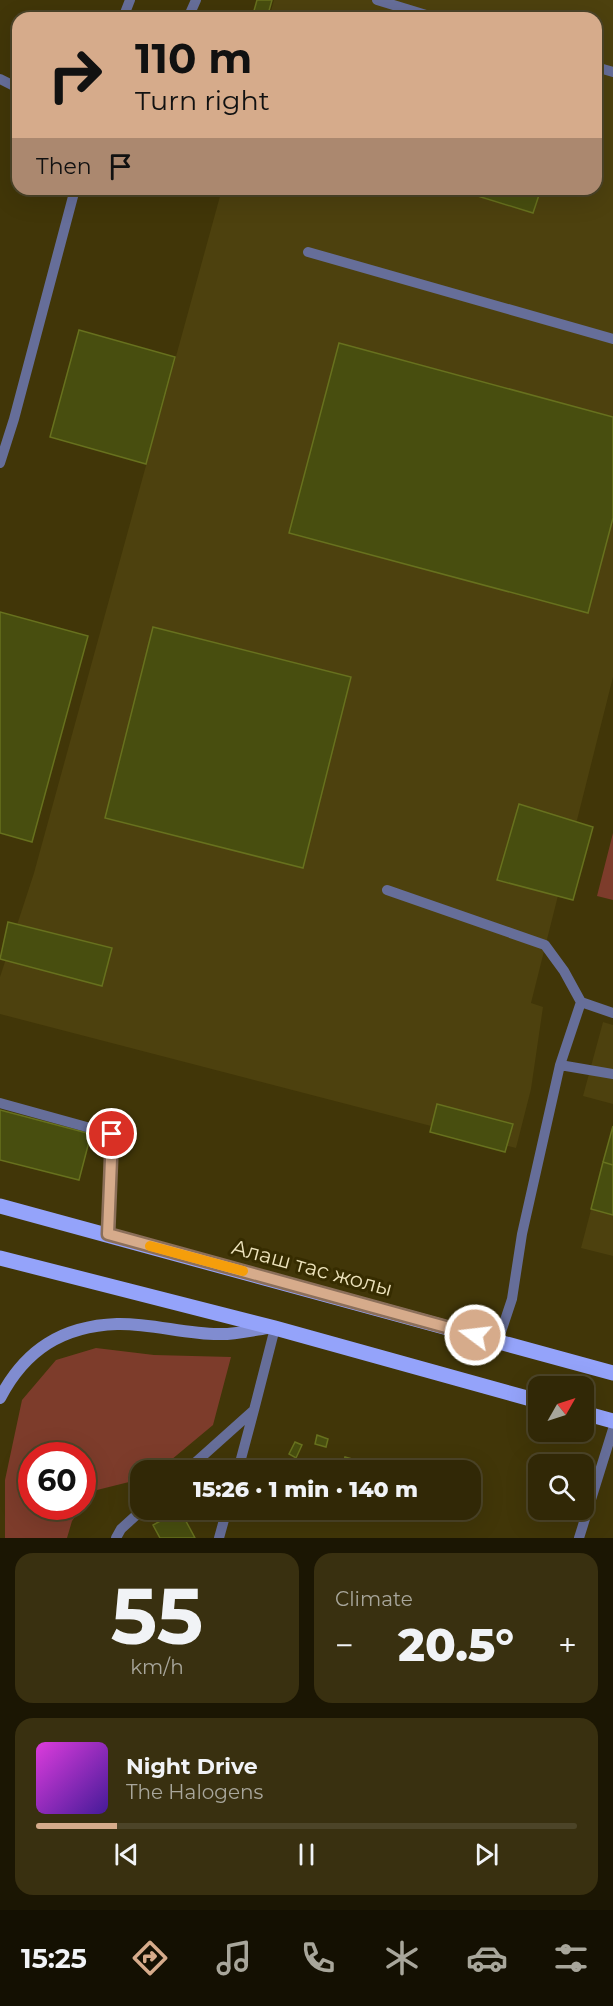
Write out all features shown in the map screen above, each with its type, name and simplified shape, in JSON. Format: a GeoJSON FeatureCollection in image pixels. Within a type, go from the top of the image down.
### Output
{"type":"FeatureCollection","features":[{"type":"Feature","properties":{"kind":"main road","name":"Алаш тас жолы"},"geometry":{"type":"LineString","coordinates":[[0,1206],[613,1373]]}},
{"type":"Feature","properties":{"kind":"main road"},"geometry":{"type":"LineString","coordinates":[[0,1258],[274,1327],[528,1398]]}},
{"type":"Feature","properties":{"kind":"main road"},"geometry":{"type":"LineString","coordinates":[[0,1398],[13,1372],[40,1347],[78,1329],[118,1324],[220,1335],[274,1327]]}},
{"type":"Feature","properties":{"kind":"main road"},"geometry":{"type":"LineString","coordinates":[[594,1416],[613,1421]]}},
{"type":"Feature","properties":{"kind":"lane"},"geometry":{"type":"LineString","coordinates":[[377,0],[416,12]]}},
{"type":"Feature","properties":{"kind":"lane"},"geometry":{"type":"LineString","coordinates":[[0,463],[73,195]]}},
{"type":"Feature","properties":{"kind":"lane"},"geometry":{"type":"LineString","coordinates":[[309,252],[613,339]]}},
{"type":"Feature","properties":{"kind":"lane"},"geometry":{"type":"LineString","coordinates":[[387,890],[545,945],[564,971],[581,1002],[613,1014]]}},
{"type":"Feature","properties":{"kind":"lane"},"geometry":{"type":"LineString","coordinates":[[498,1341],[512,1299],[522,1234],[560,1065],[581,1002]]}},
{"type":"Feature","properties":{"kind":"lane"},"geometry":{"type":"LineString","coordinates":[[560,1065],[613,1074]]}},
{"type":"Feature","properties":{"kind":"lane"},"geometry":{"type":"LineString","coordinates":[[0,1103],[112,1134],[108,1234]]}},
{"type":"Feature","properties":{"kind":"lane"},"geometry":{"type":"LineString","coordinates":[[241,1460],[274,1327]]}},
{"type":"Feature","properties":{"kind":"lane"},"geometry":{"type":"LineString","coordinates":[[198,1460],[254,1410]]}},
{"type":"Feature","properties":{"kind":"lane"},"geometry":{"type":"LineString","coordinates":[[579,1538],[613,1429]]}},
{"type":"Feature","properties":{"kind":"lane"},"geometry":{"type":"LineString","coordinates":[[116,1538],[121,1529],[131,1520]]}},
{"type":"Feature","properties":{"kind":"lane"},"geometry":{"type":"LineString","coordinates":[[219,1538],[224,1520]]}},
{"type":"Feature","properties":{"kind":"shaded area"},"geometry":{"type":"Polygon","coordinates":[[[274,0],[613,0],[613,677],[531,1003],[543,1007],[531,1089],[516,1148],[0,1014],[0,977],[34,873],[220,195],[602,195],[602,12],[271,12],[274,0]]]}},
{"type":"Feature","properties":{"kind":"shaded area"},"geometry":{"type":"Polygon","coordinates":[[[613,833],[613,900],[597,896],[613,833]]]}},
{"type":"Feature","properties":{"kind":"shaded area"},"geometry":{"type":"Polygon","coordinates":[[[603,1022],[613,1025],[613,1104],[583,1096],[603,1022]]]}},
{"type":"Feature","properties":{"kind":"shaded area"},"geometry":{"type":"Polygon","coordinates":[[[613,1126],[613,1256],[581,1248],[613,1126]]]}},
{"type":"Feature","properties":{"kind":"shaded area"},"geometry":{"type":"Polygon","coordinates":[[[96,1348],[154,1355],[231,1357],[213,1425],[171,1460],[130,1460],[130,1482],[96,1490],[96,1442],[18,1442],[18,1520],[73,1520],[67,1538],[5,1538],[5,1480],[22,1400],[56,1360],[96,1348]]]}},
{"type":"Feature","properties":{"kind":"building"},"geometry":{"type":"Polygon","coordinates":[[[257,0],[272,0],[269,12],[254,12],[257,0]]]}},
{"type":"Feature","properties":{"kind":"building"},"geometry":{"type":"Polygon","coordinates":[[[474,195],[539,195],[533,213],[474,195]]]}},
{"type":"Feature","properties":{"kind":"building"},"geometry":{"type":"Polygon","coordinates":[[[79,330],[175,357],[146,464],[50,437],[79,330]]]}},
{"type":"Feature","properties":{"kind":"building"},"geometry":{"type":"Polygon","coordinates":[[[339,343],[613,417],[613,518],[588,613],[289,533],[339,343]]]}},
{"type":"Feature","properties":{"kind":"building"},"geometry":{"type":"Polygon","coordinates":[[[0,612],[88,636],[32,842],[0,833],[0,612]]]}},
{"type":"Feature","properties":{"kind":"building"},"geometry":{"type":"Polygon","coordinates":[[[153,627],[351,677],[303,868],[105,818],[153,627]]]}},
{"type":"Feature","properties":{"kind":"building"},"geometry":{"type":"Polygon","coordinates":[[[519,804],[593,827],[573,900],[497,880],[519,804]]]}},
{"type":"Feature","properties":{"kind":"building"},"geometry":{"type":"Polygon","coordinates":[[[8,922],[112,948],[102,986],[0,959],[8,922]]]}},
{"type":"Feature","properties":{"kind":"building"},"geometry":{"type":"Polygon","coordinates":[[[437,1104],[513,1124],[505,1152],[430,1132],[437,1104]]]}},
{"type":"Feature","properties":{"kind":"building"},"geometry":{"type":"Polygon","coordinates":[[[0,1110],[91,1134],[79,1180],[0,1160],[0,1110]]]}},
{"type":"Feature","properties":{"kind":"building"},"geometry":{"type":"Polygon","coordinates":[[[613,1126],[613,1165],[603,1162],[613,1126]]]}},
{"type":"Feature","properties":{"kind":"building"},"geometry":{"type":"Polygon","coordinates":[[[603,1162],[613,1165],[613,1215],[591,1209],[603,1162]]]}},
{"type":"Feature","properties":{"kind":"building"},"geometry":{"type":"Polygon","coordinates":[[[317,1435],[328,1439],[326,1447],[315,1444],[317,1435]]]}},
{"type":"Feature","properties":{"kind":"building"},"geometry":{"type":"Polygon","coordinates":[[[295,1442],[302,1445],[296,1458],[289,1454],[295,1442]]]}},
{"type":"Feature","properties":{"kind":"building"},"geometry":{"type":"Polygon","coordinates":[[[162,1520],[185,1520],[195,1538],[160,1538],[153,1525],[162,1520]]]}},
{"type":"Feature","properties":{"kind":"slow traffic"},"geometry":{"type":"LineString","coordinates":[[150,1246],[243,1271]]}},
{"type":"Feature","properties":{"kind":"route"},"geometry":{"type":"LineString","coordinates":[[112,1134],[108,1234],[475,1335]]}}]}
